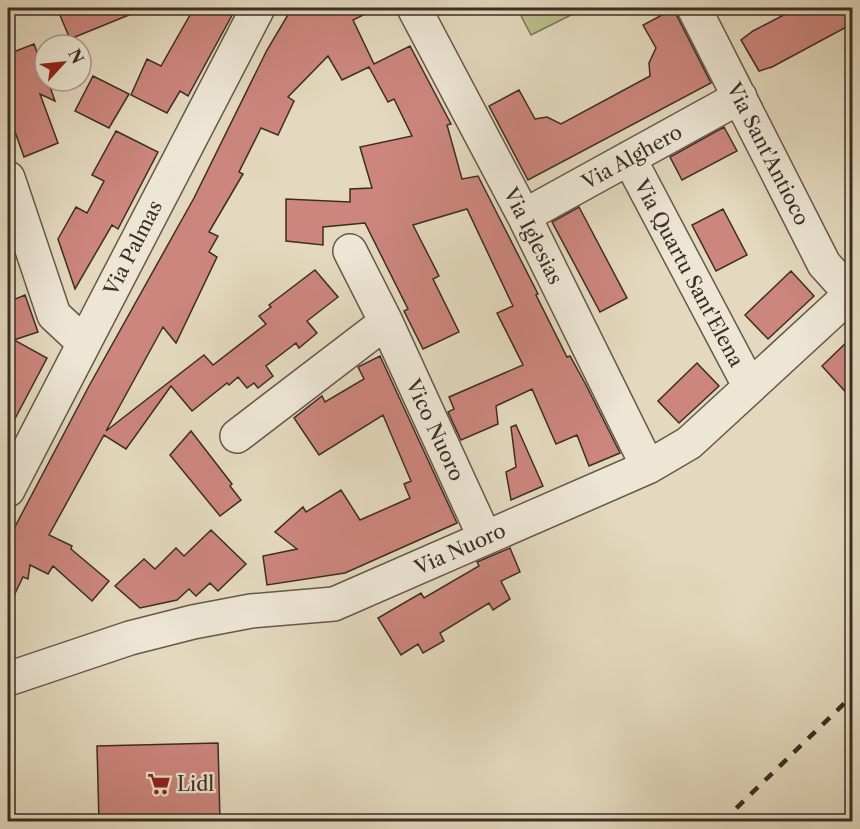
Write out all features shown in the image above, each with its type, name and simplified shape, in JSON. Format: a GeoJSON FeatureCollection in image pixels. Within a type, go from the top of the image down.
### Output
{"type":"FeatureCollection","features":[{"type":"Feature","properties":{"kind":"street","name":"Via Palmas"},"geometry":{"type":"LineString","coordinates":[[8,490],[258,8]]}},
{"type":"Feature","properties":{"kind":"street","name":"Via Iglesias"},"geometry":{"type":"LineString","coordinates":[[414,8],[524,216],[648,467]]}},
{"type":"Feature","properties":{"kind":"street","name":"Via Sant'Antioco"},"geometry":{"type":"LineString","coordinates":[[694,8],[824,264],[852,293]]}},
{"type":"Feature","properties":{"kind":"street","name":"Via Alghero"},"geometry":{"type":"LineString","coordinates":[[524,216],[740,97]]}},
{"type":"Feature","properties":{"kind":"street","name":"Via Quartu Sant'Elena"},"geometry":{"type":"LineString","coordinates":[[629,158],[750,387]]}},
{"type":"Feature","properties":{"kind":"street"},"geometry":{"type":"LineString","coordinates":[[8,178],[54,315],[84,342]]}},
{"type":"Feature","properties":{"kind":"street","name":"Vico Nuoro"},"geometry":{"type":"LineString","coordinates":[[350,251],[386,322],[485,538]]}},
{"type":"Feature","properties":{"kind":"street","name":"Via Nuoro"},"geometry":{"type":"LineString","coordinates":[[8,679],[130,638],[193,622],[251,611],[334,604],[648,467],[689,443],[852,293]]}},
{"type":"Feature","properties":{"kind":"street"},"geometry":{"type":"LineString","coordinates":[[237,436],[386,322]]}},
{"type":"Feature","properties":{"kind":"green space"},"geometry":{"type":"Polygon","coordinates":[[[517,8],[585,8],[531,35],[517,8]]]}},
{"type":"Feature","properties":{"kind":"building"},"geometry":{"type":"Polygon","coordinates":[[[57,8],[146,8],[85,33],[67,33],[57,8]]]}},
{"type":"Feature","properties":{"kind":"building"},"geometry":{"type":"Polygon","coordinates":[[[194,8],[236,8],[188,96],[180,91],[167,113],[131,95],[147,59],[161,66],[194,8]]]}},
{"type":"Feature","properties":{"kind":"building"},"geometry":{"type":"Polygon","coordinates":[[[292,8],[377,8],[353,20],[374,64],[410,46],[451,124],[447,125],[462,179],[478,176],[567,357],[570,356],[620,453],[589,466],[577,435],[556,444],[532,389],[496,406],[498,424],[461,440],[448,412],[454,409],[449,397],[523,365],[497,313],[513,306],[467,209],[413,225],[439,276],[433,279],[459,332],[423,349],[404,311],[408,309],[365,223],[323,227],[323,245],[286,241],[286,199],[350,202],[350,189],[372,188],[360,147],[412,136],[394,99],[388,102],[369,67],[342,80],[328,56],[288,97],[294,101],[278,135],[261,128],[239,172],[243,174],[209,232],[218,236],[209,252],[217,257],[176,343],[163,327],[106,431],[204,355],[213,365],[266,324],[259,316],[271,307],[269,305],[315,270],[338,297],[307,321],[317,333],[299,348],[296,343],[266,366],[273,376],[258,388],[254,383],[247,388],[238,377],[192,411],[171,386],[126,449],[104,435],[49,535],[72,546],[71,549],[109,581],[92,601],[53,566],[48,574],[30,565],[28,579],[23,577],[8,608],[8,540],[89,386],[194,198],[267,50],[292,8]]]}},
{"type":"Feature","properties":{"kind":"building"},"geometry":{"type":"Polygon","coordinates":[[[675,8],[711,83],[528,180],[489,106],[519,90],[535,119],[547,117],[561,124],[650,76],[649,63],[656,48],[643,25],[675,8]]]}},
{"type":"Feature","properties":{"kind":"building"},"geometry":{"type":"Polygon","coordinates":[[[797,8],[852,8],[852,24],[772,67],[759,71],[741,40],[753,31],[797,8]]]}},
{"type":"Feature","properties":{"kind":"building"},"geometry":{"type":"Polygon","coordinates":[[[33,44],[33,93],[52,93],[55,101],[40,94],[58,143],[24,157],[8,112],[8,54],[33,44]]]}},
{"type":"Feature","properties":{"kind":"building"},"geometry":{"type":"Polygon","coordinates":[[[93,76],[129,94],[109,128],[75,111],[84,93],[93,93],[93,76]]]}},
{"type":"Feature","properties":{"kind":"building"},"geometry":{"type":"Polygon","coordinates":[[[724,127],[737,151],[682,180],[670,157],[724,127]]]}},
{"type":"Feature","properties":{"kind":"building"},"geometry":{"type":"Polygon","coordinates":[[[116,131],[158,152],[118,229],[112,225],[75,289],[58,239],[76,207],[87,213],[104,181],[92,175],[116,131]]]}},
{"type":"Feature","properties":{"kind":"building"},"geometry":{"type":"Polygon","coordinates":[[[579,207],[627,298],[600,312],[552,222],[579,207]]]}},
{"type":"Feature","properties":{"kind":"building"},"geometry":{"type":"Polygon","coordinates":[[[723,209],[747,255],[716,271],[692,225],[723,209]]]}},
{"type":"Feature","properties":{"kind":"building"},"geometry":{"type":"Polygon","coordinates":[[[791,271],[814,296],[768,339],[745,315],[791,271]]]}},
{"type":"Feature","properties":{"kind":"building"},"geometry":{"type":"Polygon","coordinates":[[[25,295],[38,332],[14,340],[47,358],[8,432],[8,302],[25,295]]]}},
{"type":"Feature","properties":{"kind":"building"},"geometry":{"type":"Polygon","coordinates":[[[852,337],[852,399],[822,366],[852,337]]]}},
{"type":"Feature","properties":{"kind":"building"},"geometry":{"type":"Polygon","coordinates":[[[380,356],[457,523],[345,573],[267,585],[263,556],[297,549],[275,532],[303,507],[306,512],[341,490],[360,520],[410,498],[404,484],[411,481],[383,415],[319,455],[294,418],[322,396],[325,402],[364,379],[358,367],[380,356]]]}},
{"type":"Feature","properties":{"kind":"building"},"geometry":{"type":"Polygon","coordinates":[[[697,363],[719,386],[679,423],[658,401],[697,363]]]}},
{"type":"Feature","properties":{"kind":"building"},"geometry":{"type":"Polygon","coordinates":[[[516,425],[543,486],[511,500],[506,472],[516,467],[511,427],[516,425]]]}},
{"type":"Feature","properties":{"kind":"building"},"geometry":{"type":"Polygon","coordinates":[[[191,431],[232,484],[230,486],[241,500],[220,516],[170,455],[191,431]]]}},
{"type":"Feature","properties":{"kind":"building"},"geometry":{"type":"Polygon","coordinates":[[[211,530],[246,564],[218,591],[210,583],[196,596],[189,589],[177,600],[140,608],[115,586],[144,559],[155,569],[176,548],[184,556],[211,530]]]}},
{"type":"Feature","properties":{"kind":"building"},"geometry":{"type":"Polygon","coordinates":[[[510,548],[520,572],[501,581],[510,599],[493,610],[489,603],[440,633],[444,641],[423,653],[418,644],[401,655],[378,618],[421,593],[424,598],[479,566],[477,562],[510,548]]]}},
{"type":"Feature","properties":{"kind":"building","name":"Lidl"},"geometry":{"type":"Polygon","coordinates":[[[218,743],[220,822],[99,822],[97,746],[218,743]]]}},
{"type":"Feature","properties":{"kind":"railway"},"geometry":{"type":"LineString","coordinates":[[722,822],[852,696]]}},
{"type":"Feature","properties":{"kind":"place","name":"Lidl"},"geometry":{"type":"Point","coordinates":[159,784]}}]}
